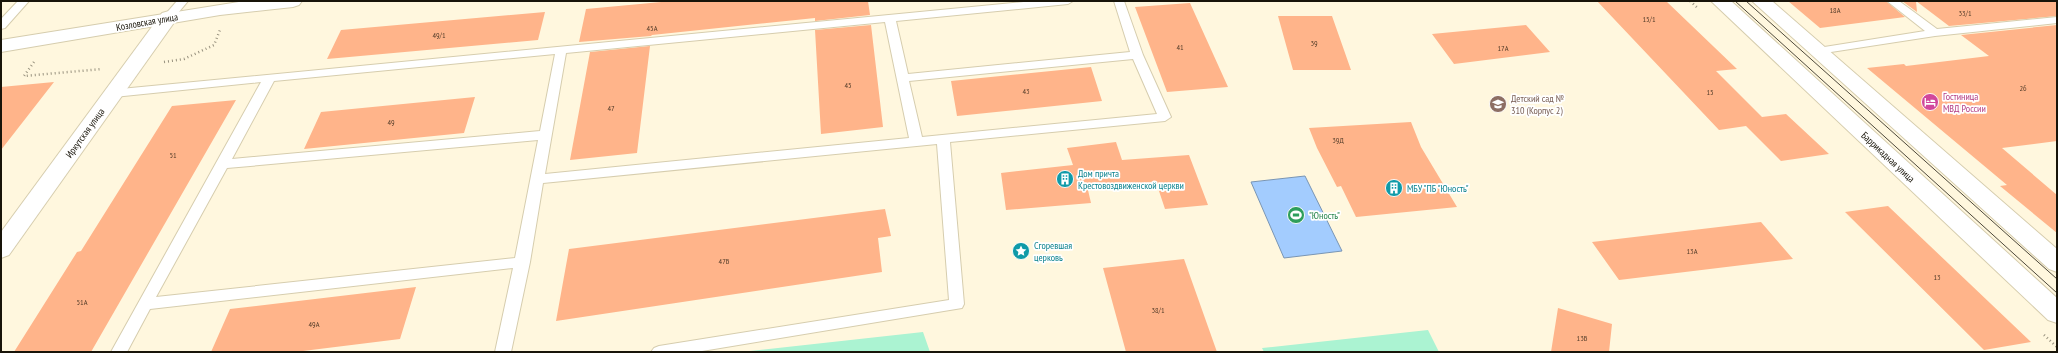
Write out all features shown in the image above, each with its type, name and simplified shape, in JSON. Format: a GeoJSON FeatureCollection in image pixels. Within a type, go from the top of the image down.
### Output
{"type":"FeatureCollection","features":[{"type":"Feature","properties":{"kind":"street","name":"Козловская улица"},"geometry":{"type":"LineString","coordinates":[[1,46],[244,5],[293,1]]}},
{"type":"Feature","properties":{"kind":"street","name":"Баррикадная улица"},"geometry":{"type":"LineString","coordinates":[[1720,1],[2057,312]]}},
{"type":"Feature","properties":{"kind":"street"},"geometry":{"type":"LineString","coordinates":[[1761,1],[2057,263]]}},
{"type":"Feature","properties":{"kind":"street","name":"Иркутская улица"},"geometry":{"type":"LineString","coordinates":[[1,249],[169,18]]}},
{"type":"Feature","properties":{"kind":"lane"},"geometry":{"type":"LineString","coordinates":[[1,26],[24,1]]}},
{"type":"Feature","properties":{"kind":"lane"},"geometry":{"type":"LineString","coordinates":[[169,18],[183,1]]}},
{"type":"Feature","properties":{"kind":"lane"},"geometry":{"type":"LineString","coordinates":[[114,93],[1068,1]]}},
{"type":"Feature","properties":{"kind":"lane"},"geometry":{"type":"LineString","coordinates":[[536,179],[916,140],[1165,117],[1137,55],[1119,1]]}},
{"type":"Feature","properties":{"kind":"lane"},"geometry":{"type":"LineString","coordinates":[[1892,1],[1935,33]]}},
{"type":"Feature","properties":{"kind":"lane"},"geometry":{"type":"LineString","coordinates":[[890,18],[916,140]]}},
{"type":"Feature","properties":{"kind":"lane"},"geometry":{"type":"LineString","coordinates":[[1818,51],[1935,33],[2057,20]]}},
{"type":"Feature","properties":{"kind":"lane"},"geometry":{"type":"LineString","coordinates":[[504,352],[523,262],[536,179],[561,50]]}},
{"type":"Feature","properties":{"kind":"lane"},"geometry":{"type":"LineString","coordinates":[[903,78],[1137,55]]}},
{"type":"Feature","properties":{"kind":"lane"},"geometry":{"type":"LineString","coordinates":[[119,352],[269,79]]}},
{"type":"Feature","properties":{"kind":"lane"},"geometry":{"type":"LineString","coordinates":[[222,164],[545,135]]}},
{"type":"Feature","properties":{"kind":"lane"},"geometry":{"type":"LineString","coordinates":[[659,352],[957,304],[943,138]]}},
{"type":"Feature","properties":{"kind":"lane"},"geometry":{"type":"LineString","coordinates":[[146,304],[523,262]]}},
{"type":"Feature","properties":{"kind":"green space"},"geometry":{"type":"Polygon","coordinates":[[[1428,330],[1439,352],[1264,352],[1262,348],[1428,330]]]}},
{"type":"Feature","properties":{"kind":"green space"},"geometry":{"type":"Polygon","coordinates":[[[923,332],[930,352],[741,352],[923,332]]]}},
{"type":"Feature","properties":{"kind":"water"},"geometry":{"type":"Polygon","coordinates":[[[1305,176],[1342,251],[1284,258],[1251,182],[1305,176]]]}},
{"type":"Feature","properties":{"kind":"building"},"geometry":{"type":"Polygon","coordinates":[[[672,1],[868,1],[870,15],[815,21],[815,18],[651,36],[579,42],[586,9],[672,1]]]}},
{"type":"Feature","properties":{"kind":"building"},"geometry":{"type":"Polygon","coordinates":[[[1597,1],[1666,1],[1737,69],[1716,71],[1762,117],[1786,114],[1829,154],[1781,161],[1746,126],[1719,130],[1597,1]]]}},
{"type":"Feature","properties":{"kind":"building"},"geometry":{"type":"Polygon","coordinates":[[[1788,1],[1886,1],[1905,17],[1820,28],[1788,1]]]}},
{"type":"Feature","properties":{"kind":"building"},"geometry":{"type":"Polygon","coordinates":[[[1902,1],[1916,1],[1917,12],[1902,1]]]}},
{"type":"Feature","properties":{"kind":"building"},"geometry":{"type":"Polygon","coordinates":[[[1916,1],[2057,1],[2057,16],[1949,26],[1916,1]]]}},
{"type":"Feature","properties":{"kind":"building"},"geometry":{"type":"Polygon","coordinates":[[[1190,3],[1228,87],[1167,92],[1135,7],[1190,3]]]}},
{"type":"Feature","properties":{"kind":"building"},"geometry":{"type":"Polygon","coordinates":[[[545,12],[538,40],[327,59],[341,30],[545,12]]]}},
{"type":"Feature","properties":{"kind":"building"},"geometry":{"type":"Polygon","coordinates":[[[1278,16],[1332,16],[1351,70],[1293,70],[1278,16]]]}},
{"type":"Feature","properties":{"kind":"building"},"geometry":{"type":"Polygon","coordinates":[[[871,25],[883,127],[821,134],[815,30],[871,25]]]}},
{"type":"Feature","properties":{"kind":"building"},"geometry":{"type":"Polygon","coordinates":[[[1526,25],[1550,52],[1454,64],[1432,34],[1526,25]]]}},
{"type":"Feature","properties":{"kind":"building"},"geometry":{"type":"Polygon","coordinates":[[[2057,25],[2057,141],[2002,148],[2057,195],[2057,233],[2000,186],[2007,185],[1867,68],[1904,64],[1906,66],[1989,56],[1961,35],[2057,25]]]}},
{"type":"Feature","properties":{"kind":"building"},"geometry":{"type":"Polygon","coordinates":[[[650,46],[637,153],[570,160],[590,52],[650,46]]]}},
{"type":"Feature","properties":{"kind":"building"},"geometry":{"type":"Polygon","coordinates":[[[1091,67],[1102,101],[957,116],[951,81],[1091,67]]]}},
{"type":"Feature","properties":{"kind":"building"},"geometry":{"type":"Polygon","coordinates":[[[54,82],[1,150],[1,87],[54,82]]]}},
{"type":"Feature","properties":{"kind":"building"},"geometry":{"type":"Polygon","coordinates":[[[475,97],[464,133],[304,149],[321,112],[475,97]]]}},
{"type":"Feature","properties":{"kind":"building"},"geometry":{"type":"Polygon","coordinates":[[[236,100],[91,352],[14,352],[77,252],[81,251],[172,106],[236,100]]]}},
{"type":"Feature","properties":{"kind":"building"},"geometry":{"type":"Polygon","coordinates":[[[1411,122],[1421,147],[1457,207],[1356,217],[1341,186],[1337,187],[1317,148],[1309,128],[1411,122]]]}},
{"type":"Feature","properties":{"kind":"building","name":"Дом причта Крестовоздвиженской церкви"},"geometry":{"type":"Polygon","coordinates":[[[1116,142],[1122,160],[1189,155],[1208,205],[1165,209],[1156,182],[1088,190],[1091,203],[1006,210],[1001,173],[1073,165],[1067,148],[1116,142]]]}},
{"type":"Feature","properties":{"kind":"building"},"geometry":{"type":"Polygon","coordinates":[[[1888,206],[2031,342],[1984,350],[1845,212],[1888,206]]]}},
{"type":"Feature","properties":{"kind":"building"},"geometry":{"type":"Polygon","coordinates":[[[885,209],[891,236],[878,238],[882,272],[556,321],[569,249],[885,209]]]}},
{"type":"Feature","properties":{"kind":"building"},"geometry":{"type":"Polygon","coordinates":[[[1761,222],[1793,259],[1619,280],[1592,242],[1761,222]]]}},
{"type":"Feature","properties":{"kind":"building"},"geometry":{"type":"Polygon","coordinates":[[[1184,259],[1217,352],[1126,352],[1103,268],[1184,259]]]}},
{"type":"Feature","properties":{"kind":"building"},"geometry":{"type":"Polygon","coordinates":[[[416,287],[400,339],[295,352],[211,352],[230,309],[416,287]]]}},
{"type":"Feature","properties":{"kind":"building"},"geometry":{"type":"Polygon","coordinates":[[[1558,308],[1612,324],[1609,352],[1551,352],[1558,308]]]}},
{"type":"Feature","properties":{"kind":"tram line"},"geometry":{"type":"LineString","coordinates":[[1735,1],[2057,293]]}},
{"type":"Feature","properties":{"kind":"tram line"},"geometry":{"type":"LineString","coordinates":[[1746,1],[2057,279]]}},
{"type":"Feature","properties":{"kind":"place","name":"Гостиница МВД России"},"geometry":{"type":"Point","coordinates":[1930,102]}},
{"type":"Feature","properties":{"kind":"place","name":"Детский сад № 310 (Корпус 2)"},"geometry":{"type":"Point","coordinates":[1498,104]}},
{"type":"Feature","properties":{"kind":"place","name":"Дом причта Крестовоздвиженской церкви"},"geometry":{"type":"Point","coordinates":[1065,179]}},
{"type":"Feature","properties":{"kind":"place","name":"МБУ \"ПБ \"Юность\""},"geometry":{"type":"Point","coordinates":[1394,188]}},
{"type":"Feature","properties":{"kind":"place","name":"\"Юность\""},"geometry":{"type":"Point","coordinates":[1296,215]}},
{"type":"Feature","properties":{"kind":"place","name":"Сгоревшая церковь"},"geometry":{"type":"Point","coordinates":[1021,251]}}]}
